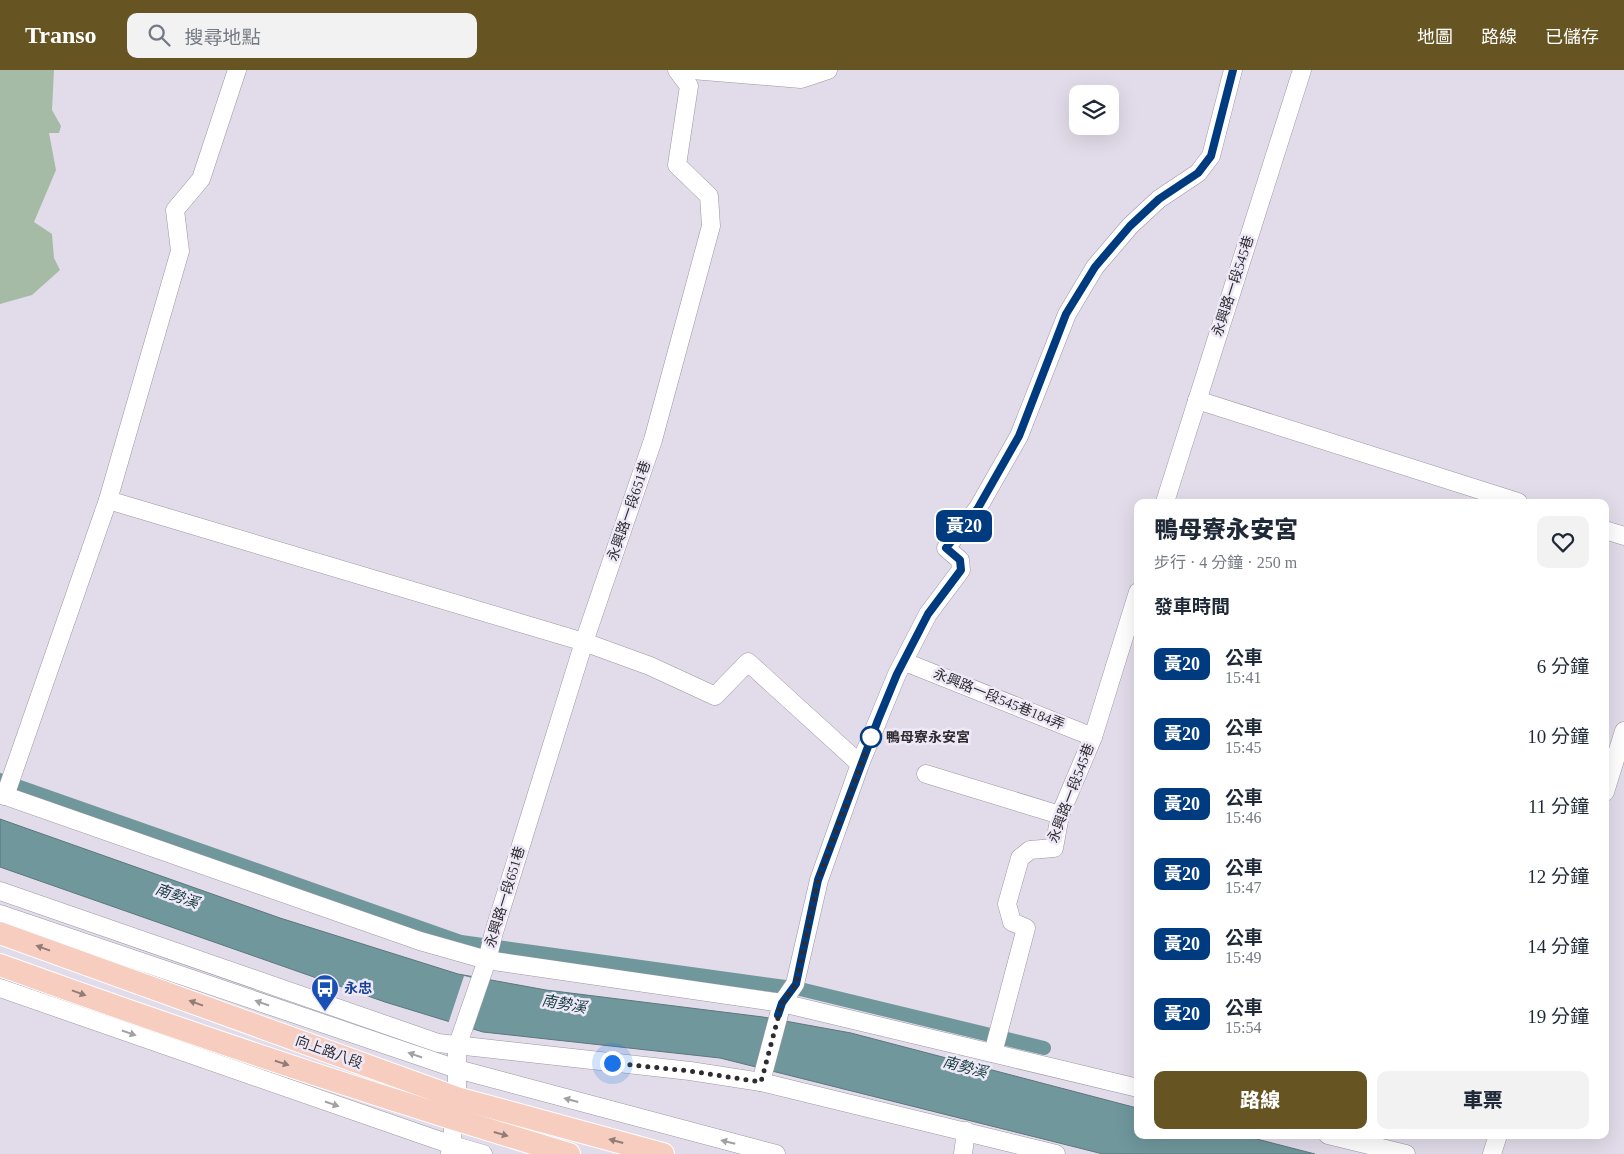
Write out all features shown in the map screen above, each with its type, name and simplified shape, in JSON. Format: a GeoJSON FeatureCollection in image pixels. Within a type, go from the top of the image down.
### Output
{"type":"FeatureCollection","features":[{"type":"Feature","properties":{"kind":"main road","name":"向上路八段"},"geometry":{"type":"LineString","coordinates":[[0,932],[456,1098],[663,1154]]}},
{"type":"Feature","properties":{"kind":"main road","name":"向上路八段"},"geometry":{"type":"LineString","coordinates":[[0,965],[168,1026],[454,1120],[569,1154]]}},
{"type":"Feature","properties":{"kind":"street"},"geometry":{"type":"LineString","coordinates":[[237,70],[201,179],[175,210],[180,251],[108,500],[3,795],[420,941],[487,960],[780,1009],[993,1053],[1134,1087]]}},
{"type":"Feature","properties":{"kind":"street","name":"永興路一段651巷"},"geometry":{"type":"LineString","coordinates":[[451,1150],[456,1098],[457,1047],[487,960],[584,642],[653,440],[711,226],[709,196],[677,164],[689,86],[677,70]]}},
{"type":"Feature","properties":{"kind":"street"},"geometry":{"type":"LineString","coordinates":[[692,70],[802,80],[828,70]]}},
{"type":"Feature","properties":{"kind":"street"},"geometry":{"type":"LineString","coordinates":[[762,1077],[780,1009],[796,984],[818,880],[860,764],[897,674],[905,662],[928,614],[961,570],[960,560],[946,548],[978,508],[1019,436],[1066,314],[1110,247],[1159,199],[1198,173],[1211,156],[1233,70]]}},
{"type":"Feature","properties":{"kind":"street","name":"永興路一段545巷"},"geometry":{"type":"LineString","coordinates":[[1166,499],[1302,70]]}},
{"type":"Feature","properties":{"kind":"street"},"geometry":{"type":"LineString","coordinates":[[1197,400],[1509,499]]}},
{"type":"Feature","properties":{"kind":"street"},"geometry":{"type":"LineString","coordinates":[[108,500],[584,642],[650,666],[715,696],[748,662],[860,764]]}},
{"type":"Feature","properties":{"kind":"street"},"geometry":{"type":"LineString","coordinates":[[1609,531],[1624,536]]}},
{"type":"Feature","properties":{"kind":"street","name":"永興路一段545巷"},"geometry":{"type":"LineString","coordinates":[[993,1053],[1026,928],[1012,922],[1007,904],[1020,858],[1030,850],[1054,848],[1060,816],[1093,737],[1134,605]]}},
{"type":"Feature","properties":{"kind":"street","name":"永興路一段545巷184弄"},"geometry":{"type":"LineString","coordinates":[[905,662],[1093,737]]}},
{"type":"Feature","properties":{"kind":"street"},"geometry":{"type":"LineString","coordinates":[[1609,779],[1624,731]]}},
{"type":"Feature","properties":{"kind":"street"},"geometry":{"type":"LineString","coordinates":[[926,774],[1060,816]]}},
{"type":"Feature","properties":{"kind":"street"},"geometry":{"type":"LineString","coordinates":[[0,891],[438,1043],[457,1047],[762,1077],[1056,1154]]}},
{"type":"Feature","properties":{"kind":"street"},"geometry":{"type":"LineString","coordinates":[[0,914],[457,1069],[776,1154]]}},
{"type":"Feature","properties":{"kind":"street"},"geometry":{"type":"LineString","coordinates":[[0,988],[451,1150],[483,1154]]}},
{"type":"Feature","properties":{"kind":"street"},"geometry":{"type":"LineString","coordinates":[[963,1154],[966,1131]]}},
{"type":"Feature","properties":{"kind":"street"},"geometry":{"type":"LineString","coordinates":[[1344,1139],[1406,1154]]}},
{"type":"Feature","properties":{"kind":"street"},"geometry":{"type":"LineString","coordinates":[[1492,1154],[1497,1139]]}},
{"type":"Feature","properties":{"kind":"shaded area"},"geometry":{"type":"Polygon","coordinates":[[[0,70],[54,70],[52,110],[61,126],[59,133],[49,133],[56,170],[34,222],[52,234],[54,258],[60,270],[32,295],[0,304],[0,70]]]}},
{"type":"Feature","properties":{"kind":"water","name":"南勢溪"},"geometry":{"type":"Polygon","coordinates":[[[0,819],[280,918],[458,974],[546,990],[763,1017],[851,1033],[1134,1107],[1134,1139],[1257,1139],[1315,1154],[1103,1154],[720,1058],[483,1032],[385,1002],[0,867],[0,819]]]}},
{"type":"Feature","properties":{"kind":"pier"},"geometry":{"type":"Polygon","coordinates":[[[464,976],[489,982],[472,1032],[448,1024],[464,976]]]}},
{"type":"Feature","properties":{"kind":"waterway"},"geometry":{"type":"LineString","coordinates":[[0,780],[461,942],[800,989],[1044,1048]]}},
{"type":"Feature","properties":{"kind":"bus line","name":"黃20"},"geometry":{"type":"LineString","coordinates":[[778,1015],[782,1003],[796,984],[818,880],[878,720],[897,674],[905,662],[928,614],[961,570],[960,560],[946,548],[978,508],[1019,436],[1066,314],[1095,267],[1110,247],[1130,226],[1159,199],[1198,173],[1211,156],[1233,70]]}},
{"type":"Feature","properties":{"kind":"place","name":"鴨母寮永安宮"},"geometry":{"type":"Point","coordinates":[871,737]}},
{"type":"Feature","properties":{"kind":"place","name":"永忠"},"geometry":{"type":"Point","coordinates":[325,1012]}},
{"type":"Feature","properties":{"kind":"route"},"geometry":{"type":"LineString","coordinates":[[612,1063],[690,1071],[761,1082],[782,1003],[796,984],[818,880],[872,735],[871,737]]}}]}
